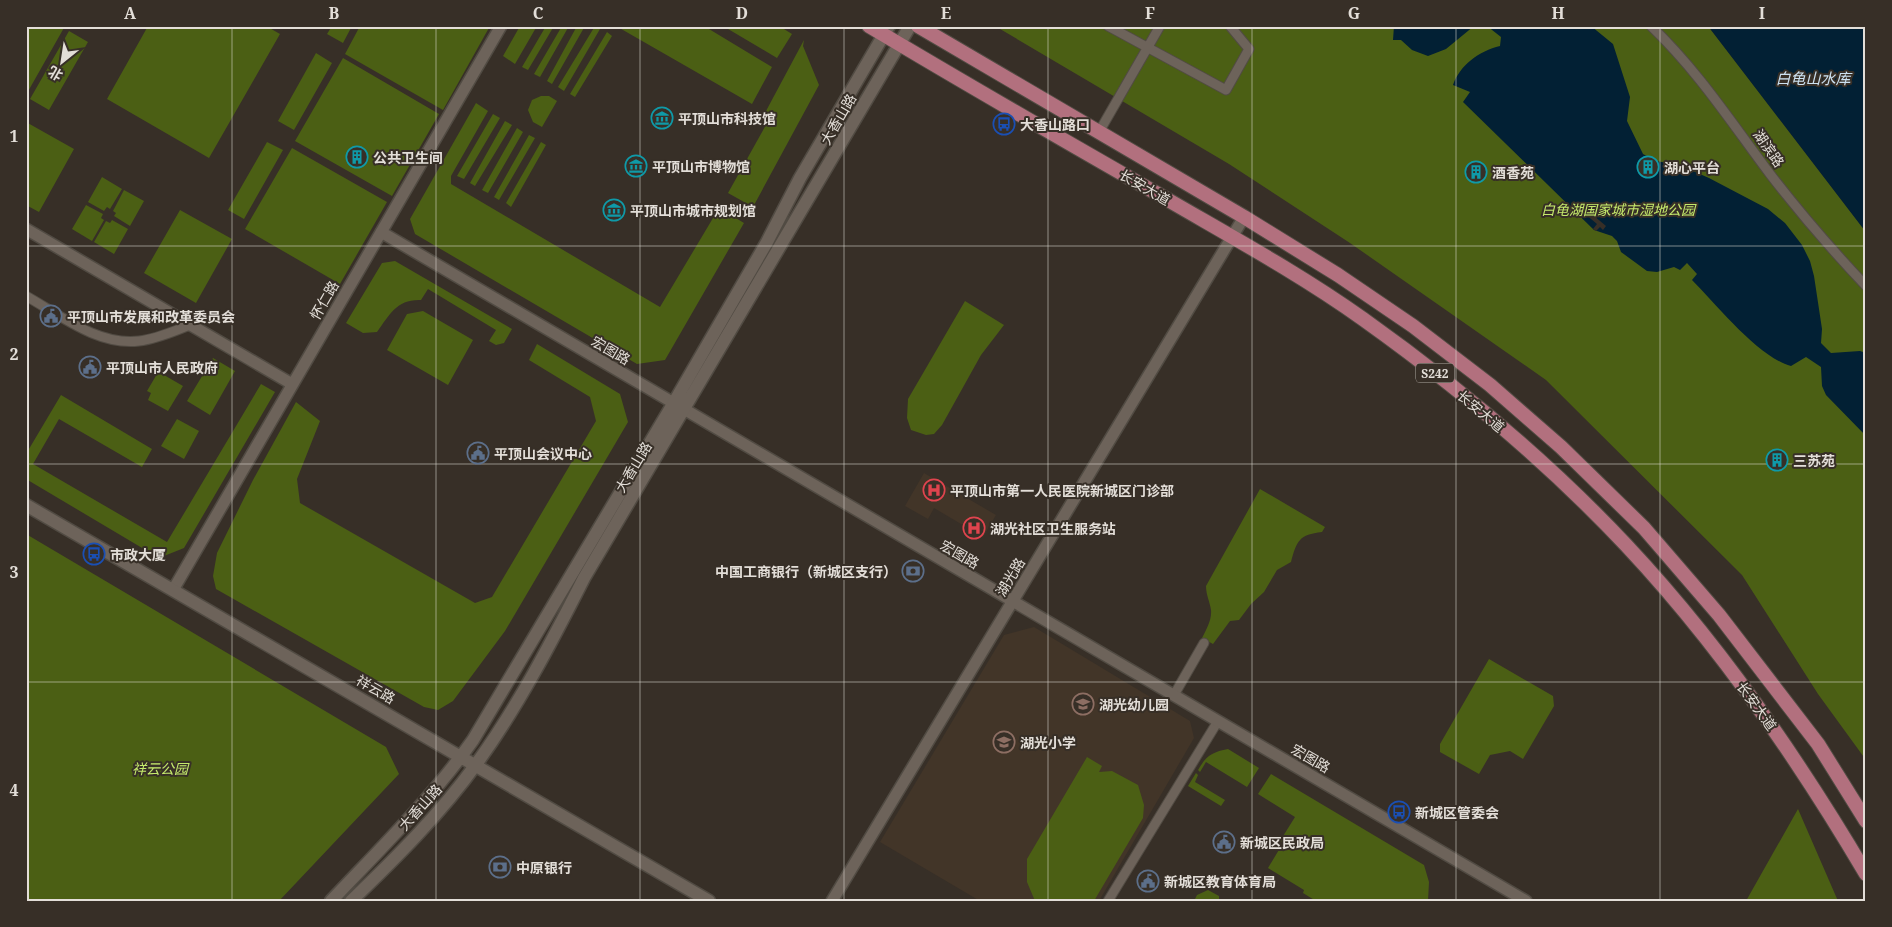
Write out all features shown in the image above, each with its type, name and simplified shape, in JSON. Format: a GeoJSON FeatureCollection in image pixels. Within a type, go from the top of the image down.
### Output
{"type":"FeatureCollection","features":[{"type":"Feature","properties":{"kind":"main road","name":"长安大道"},"geometry":{"type":"LineString","coordinates":[[869,26],[886,31],[899,44],[1232,237],[1361,317],[1438,375],[1555,474],[1627,546],[1698,629],[1801,766],[1866,874]]}},
{"type":"Feature","properties":{"kind":"main road","name":"大香山路"},"geometry":{"type":"LineString","coordinates":[[331,901],[385,845],[462,756],[678,407],[910,26]]}},
{"type":"Feature","properties":{"kind":"main road","name":"长安大道"},"geometry":{"type":"LineString","coordinates":[[918,26],[1244,217],[1338,275],[1428,338],[1490,386],[1547,435],[1630,514],[1719,615],[1818,744],[1866,821]]}},
{"type":"Feature","properties":{"kind":"main road","name":"大香山路"},"geometry":{"type":"LineString","coordinates":[[351,901],[400,852],[476,764],[554,638],[584,578],[886,31]]}},
{"type":"Feature","properties":{"kind":"main road","name":"祥云路"},"geometry":{"type":"LineString","coordinates":[[26,505],[476,764],[709,901]]}},
{"type":"Feature","properties":{"kind":"street","name":"怀仁路"},"geometry":{"type":"LineString","coordinates":[[173,590],[501,26]]}},
{"type":"Feature","properties":{"kind":"street"},"geometry":{"type":"LineString","coordinates":[[1108,26],[1146,49],[1226,90],[1249,49],[1234,28]]}},
{"type":"Feature","properties":{"kind":"street"},"geometry":{"type":"LineString","coordinates":[[1099,132],[1160,26]]}},
{"type":"Feature","properties":{"kind":"street","name":"湖滨路"},"geometry":{"type":"LineString","coordinates":[[1651,26],[1705,85],[1769,172],[1829,246],[1866,286]]}},
{"type":"Feature","properties":{"kind":"street","name":"湖光路"},"geometry":{"type":"LineString","coordinates":[[832,901],[1244,217]]}},
{"type":"Feature","properties":{"kind":"street"},"geometry":{"type":"LineString","coordinates":[[26,229],[292,384]]}},
{"type":"Feature","properties":{"kind":"street","name":"宏图路"},"geometry":{"type":"LineString","coordinates":[[381,232],[1526,901]]}},
{"type":"Feature","properties":{"kind":"street"},"geometry":{"type":"LineString","coordinates":[[26,296],[82,328],[115,341],[150,339],[190,325]]}},
{"type":"Feature","properties":{"kind":"street"},"geometry":{"type":"LineString","coordinates":[[1174,695],[1204,643]]}},
{"type":"Feature","properties":{"kind":"street"},"geometry":{"type":"LineString","coordinates":[[1108,901],[1218,721]]}},
{"type":"Feature","properties":{"kind":"shaded area","name":"平顶山市第一人民医院新城区门诊部"},"geometry":{"type":"Polygon","coordinates":[[[924,473],[996,515],[983,537],[934,508],[928,519],[905,506],[924,473]]]}},
{"type":"Feature","properties":{"kind":"shaded area","name":"湖光小学"},"geometry":{"type":"Polygon","coordinates":[[[1034,627],[1190,721],[1194,738],[1099,901],[980,901],[880,842],[1004,635],[1034,627]]]}},
{"type":"Feature","properties":{"kind":"green space"},"geometry":{"type":"Polygon","coordinates":[[[26,26],[65,26],[26,95],[26,26]]]}},
{"type":"Feature","properties":{"kind":"green space"},"geometry":{"type":"Polygon","coordinates":[[[148,26],[266,26],[280,34],[209,158],[107,99],[148,26]]]}},
{"type":"Feature","properties":{"kind":"green space"},"geometry":{"type":"Polygon","coordinates":[[[332,26],[352,26],[343,43],[327,34],[332,26]]]}},
{"type":"Feature","properties":{"kind":"green space"},"geometry":{"type":"Polygon","coordinates":[[[360,26],[490,26],[443,110],[345,54],[360,26]]]}},
{"type":"Feature","properties":{"kind":"green space"},"geometry":{"type":"Polygon","coordinates":[[[520,26],[537,26],[515,64],[503,56],[520,26]]]}},
{"type":"Feature","properties":{"kind":"green space"},"geometry":{"type":"Polygon","coordinates":[[[546,26],[554,26],[528,70],[522,67],[546,26]]]}},
{"type":"Feature","properties":{"kind":"green space"},"geometry":{"type":"Polygon","coordinates":[[[562,26],[569,26],[540,77],[534,74],[562,26]]]}},
{"type":"Feature","properties":{"kind":"green space"},"geometry":{"type":"Polygon","coordinates":[[[577,26],[585,26],[552,84],[547,81],[577,26]]]}},
{"type":"Feature","properties":{"kind":"green space"},"geometry":{"type":"Polygon","coordinates":[[[595,26],[600,29],[564,91],[558,87],[595,26]]]}},
{"type":"Feature","properties":{"kind":"green space"},"geometry":{"type":"Polygon","coordinates":[[[616,26],[704,26],[772,67],[752,104],[616,26]]]}},
{"type":"Feature","properties":{"kind":"green space"},"geometry":{"type":"Polygon","coordinates":[[[723,26],[779,26],[792,34],[777,58],[723,26]]]}},
{"type":"Feature","properties":{"kind":"green space","name":"白龟湖国家城市湿地公园"},"geometry":{"type":"Polygon","coordinates":[[[995,26],[1708,26],[1866,232],[1866,760],[1818,694],[1742,575],[1546,380],[1350,243],[1229,164],[995,26]]]}},
{"type":"Feature","properties":{"kind":"green space"},"geometry":{"type":"Polygon","coordinates":[[[69,31],[88,42],[49,110],[30,99],[69,31]]]}},
{"type":"Feature","properties":{"kind":"green space"},"geometry":{"type":"Polygon","coordinates":[[[607,32],[612,36],[575,97],[570,94],[607,32]]]}},
{"type":"Feature","properties":{"kind":"green space"},"geometry":{"type":"Polygon","coordinates":[[[804,40],[803,46],[819,85],[753,207],[728,193],[771,116],[766,111],[804,40]]]}},
{"type":"Feature","properties":{"kind":"green space"},"geometry":{"type":"Polygon","coordinates":[[[316,53],[332,63],[294,130],[278,121],[316,53]]]}},
{"type":"Feature","properties":{"kind":"green space"},"geometry":{"type":"Polygon","coordinates":[[[343,58],[439,114],[392,196],[295,141],[343,58]]]}},
{"type":"Feature","properties":{"kind":"green space"},"geometry":{"type":"Polygon","coordinates":[[[541,96],[549,96],[557,101],[542,127],[533,122],[528,110],[532,100],[541,96]]]}},
{"type":"Feature","properties":{"kind":"green space"},"geometry":{"type":"Polygon","coordinates":[[[476,103],[488,111],[451,176],[451,184],[660,307],[719,208],[744,223],[665,360],[637,364],[415,234],[410,219],[476,103]]]}},
{"type":"Feature","properties":{"kind":"green space"},"geometry":{"type":"Polygon","coordinates":[[[493,114],[500,118],[464,179],[457,176],[493,114]]]}},
{"type":"Feature","properties":{"kind":"green space"},"geometry":{"type":"Polygon","coordinates":[[[505,121],[512,125],[475,186],[470,183],[505,121]]]}},
{"type":"Feature","properties":{"kind":"green space"},"geometry":{"type":"Polygon","coordinates":[[[26,122],[74,149],[39,212],[26,205],[26,122]]]}},
{"type":"Feature","properties":{"kind":"green space"},"geometry":{"type":"Polygon","coordinates":[[[517,128],[523,132],[488,193],[482,190],[517,128]]]}},
{"type":"Feature","properties":{"kind":"green space"},"geometry":{"type":"Polygon","coordinates":[[[529,135],[535,138],[499,200],[494,197],[529,135]]]}},
{"type":"Feature","properties":{"kind":"green space"},"geometry":{"type":"Polygon","coordinates":[[[267,142],[283,150],[244,219],[228,210],[267,142]]]}},
{"type":"Feature","properties":{"kind":"green space"},"geometry":{"type":"Polygon","coordinates":[[[541,142],[546,145],[511,207],[506,203],[541,142]]]}},
{"type":"Feature","properties":{"kind":"green space"},"geometry":{"type":"Polygon","coordinates":[[[292,148],[387,202],[340,284],[245,229],[292,148]]]}},
{"type":"Feature","properties":{"kind":"green space"},"geometry":{"type":"Polygon","coordinates":[[[102,177],[122,189],[110,209],[107,207],[104,211],[88,202],[102,177]]]}},
{"type":"Feature","properties":{"kind":"green space"},"geometry":{"type":"Polygon","coordinates":[[[124,190],[144,201],[130,226],[114,216],[116,213],[113,211],[124,190]]]}},
{"type":"Feature","properties":{"kind":"green space"},"geometry":{"type":"Polygon","coordinates":[[[86,205],[103,214],[101,218],[104,220],[92,241],[72,229],[86,205]]]}},
{"type":"Feature","properties":{"kind":"green space"},"geometry":{"type":"Polygon","coordinates":[[[180,210],[232,239],[196,303],[144,273],[180,210]]]}},
{"type":"Feature","properties":{"kind":"green space"},"geometry":{"type":"Polygon","coordinates":[[[112,220],[128,229],[114,254],[94,242],[106,221],[110,223],[112,220]]]}},
{"type":"Feature","properties":{"kind":"green space"},"geometry":{"type":"Polygon","coordinates":[[[395,261],[512,329],[504,343],[496,345],[489,341],[496,330],[428,289],[421,300],[406,302],[395,309],[377,332],[363,333],[346,323],[382,263],[395,261]]]}},
{"type":"Feature","properties":{"kind":"green space"},"geometry":{"type":"Polygon","coordinates":[[[965,301],[1004,325],[981,355],[942,425],[934,434],[926,435],[911,430],[907,418],[908,399],[965,301]]]}},
{"type":"Feature","properties":{"kind":"green space"},"geometry":{"type":"Polygon","coordinates":[[[423,311],[473,340],[448,385],[387,350],[407,314],[423,311]]]}},
{"type":"Feature","properties":{"kind":"green space"},"geometry":{"type":"Polygon","coordinates":[[[537,344],[620,394],[628,422],[505,631],[453,701],[438,710],[424,707],[216,589],[213,576],[217,553],[253,480],[296,402],[320,421],[297,479],[300,503],[475,603],[492,597],[596,421],[590,397],[529,360],[537,344]]]}},
{"type":"Feature","properties":{"kind":"green space"},"geometry":{"type":"Polygon","coordinates":[[[213,358],[235,371],[210,415],[187,401],[213,358]]]}},
{"type":"Feature","properties":{"kind":"green space"},"geometry":{"type":"Polygon","coordinates":[[[157,374],[164,375],[183,386],[168,411],[148,400],[151,393],[147,391],[157,374]]]}},
{"type":"Feature","properties":{"kind":"green space"},"geometry":{"type":"Polygon","coordinates":[[[261,384],[275,392],[184,548],[159,558],[26,479],[26,454],[61,395],[152,449],[142,467],[59,419],[33,464],[167,542],[261,384]]]}},
{"type":"Feature","properties":{"kind":"green space"},"geometry":{"type":"Polygon","coordinates":[[[177,419],[199,431],[184,459],[161,446],[177,419]]]}},
{"type":"Feature","properties":{"kind":"green space"},"geometry":{"type":"Polygon","coordinates":[[[1260,489],[1325,527],[1322,532],[1308,535],[1300,540],[1295,548],[1291,562],[1277,570],[1264,592],[1251,604],[1239,620],[1230,621],[1213,644],[1202,638],[1211,617],[1206,586],[1260,489]]]}},
{"type":"Feature","properties":{"kind":"green space","name":"祥云公园"},"geometry":{"type":"Polygon","coordinates":[[[26,534],[386,747],[399,774],[279,901],[26,901],[26,534]]]}},
{"type":"Feature","properties":{"kind":"green space"},"geometry":{"type":"Polygon","coordinates":[[[1489,659],[1553,696],[1554,706],[1523,759],[1510,751],[1490,755],[1479,774],[1440,752],[1440,744],[1489,659]]]}},
{"type":"Feature","properties":{"kind":"green space"},"geometry":{"type":"Polygon","coordinates":[[[1228,749],[1259,768],[1247,787],[1206,762],[1200,772],[1198,770],[1210,755],[1228,749]]]}},
{"type":"Feature","properties":{"kind":"green space"},"geometry":{"type":"Polygon","coordinates":[[[1087,757],[1102,766],[1099,772],[1112,771],[1138,785],[1144,805],[1143,818],[1094,901],[1035,901],[1027,882],[1027,859],[1087,757]]]}},
{"type":"Feature","properties":{"kind":"green space"},"geometry":{"type":"Polygon","coordinates":[[[1196,773],[1198,775],[1195,782],[1225,800],[1221,806],[1188,786],[1196,773]]]}},
{"type":"Feature","properties":{"kind":"green space"},"geometry":{"type":"Polygon","coordinates":[[[1271,774],[1424,865],[1429,882],[1428,901],[1316,901],[1303,893],[1304,890],[1268,868],[1283,843],[1280,841],[1295,817],[1258,794],[1271,774]]]}},
{"type":"Feature","properties":{"kind":"green space"},"geometry":{"type":"Polygon","coordinates":[[[1798,809],[1838,901],[1746,901],[1798,809]]]}},
{"type":"Feature","properties":{"kind":"green space"},"geometry":{"type":"Polygon","coordinates":[[[1208,890],[1219,896],[1219,901],[1194,901],[1197,895],[1208,890]]]}},
{"type":"Feature","properties":{"kind":"water"},"geometry":{"type":"Polygon","coordinates":[[[1394,26],[1474,26],[1446,49],[1428,56],[1412,50],[1401,40],[1393,40],[1394,26]]]}},
{"type":"Feature","properties":{"kind":"water"},"geometry":{"type":"Polygon","coordinates":[[[1487,26],[1591,26],[1613,44],[1630,97],[1627,121],[1643,154],[1656,161],[1679,165],[1709,178],[1768,209],[1785,223],[1802,245],[1810,261],[1822,329],[1821,343],[1831,353],[1860,351],[1866,353],[1866,436],[1826,395],[1822,386],[1821,367],[1806,357],[1791,366],[1778,361],[1765,352],[1738,329],[1692,280],[1697,274],[1687,263],[1680,270],[1674,267],[1657,272],[1647,271],[1621,252],[1617,241],[1612,236],[1594,230],[1463,102],[1470,92],[1453,85],[1460,71],[1478,55],[1500,46],[1501,37],[1487,26]]]}},
{"type":"Feature","properties":{"kind":"water","name":"白龟山水库"},"geometry":{"type":"Polygon","coordinates":[[[1708,26],[1866,26],[1866,232],[1862,227],[1708,26]]]}},
{"type":"Feature","properties":{"kind":"pier","name":"湖心平台"},"geometry":{"type":"Polygon","coordinates":[[[1654,160],[1656,161],[1652,165],[1654,168],[1647,174],[1641,167],[1648,161],[1651,164],[1654,160]]]}},
{"type":"Feature","properties":{"kind":"pier"},"geometry":{"type":"Polygon","coordinates":[[[1587,210],[1606,226],[1603,230],[1600,227],[1596,231],[1593,229],[1597,224],[1584,213],[1587,210]]]}},
{"type":"Feature","properties":{"kind":"place","name":"平顶山市科技馆"},"geometry":{"type":"Point","coordinates":[662,118]}},
{"type":"Feature","properties":{"kind":"place","name":"大香山路口"},"geometry":{"type":"Point","coordinates":[1004,124]}},
{"type":"Feature","properties":{"kind":"place","name":"公共卫生间"},"geometry":{"type":"Point","coordinates":[357,157]}},
{"type":"Feature","properties":{"kind":"place","name":"平顶山市博物馆"},"geometry":{"type":"Point","coordinates":[636,166]}},
{"type":"Feature","properties":{"kind":"place","name":"湖心平台"},"geometry":{"type":"Point","coordinates":[1648,167]}},
{"type":"Feature","properties":{"kind":"place","name":"酒香苑"},"geometry":{"type":"Point","coordinates":[1476,172]}},
{"type":"Feature","properties":{"kind":"place","name":"平顶山市城市规划馆"},"geometry":{"type":"Point","coordinates":[614,210]}},
{"type":"Feature","properties":{"kind":"place","name":"平顶山市发展和改革委员会"},"geometry":{"type":"Point","coordinates":[51,316]}},
{"type":"Feature","properties":{"kind":"place","name":"平顶山市人民政府"},"geometry":{"type":"Point","coordinates":[90,367]}},
{"type":"Feature","properties":{"kind":"place","name":"平顶山会议中心"},"geometry":{"type":"Point","coordinates":[478,453]}},
{"type":"Feature","properties":{"kind":"place","name":"三苏苑"},"geometry":{"type":"Point","coordinates":[1777,460]}},
{"type":"Feature","properties":{"kind":"place","name":"平顶山市第一人民医院新城区门诊部"},"geometry":{"type":"Point","coordinates":[934,490]}},
{"type":"Feature","properties":{"kind":"place","name":"湖光社区卫生服务站"},"geometry":{"type":"Point","coordinates":[974,528]}},
{"type":"Feature","properties":{"kind":"place","name":"市政大厦"},"geometry":{"type":"Point","coordinates":[94,554]}},
{"type":"Feature","properties":{"kind":"place","name":"中国工商银行（新城区支行）"},"geometry":{"type":"Point","coordinates":[913,571]}},
{"type":"Feature","properties":{"kind":"place","name":"湖光幼儿园"},"geometry":{"type":"Point","coordinates":[1083,704]}},
{"type":"Feature","properties":{"kind":"place","name":"湖光小学"},"geometry":{"type":"Point","coordinates":[1004,742]}},
{"type":"Feature","properties":{"kind":"place","name":"新城区管委会"},"geometry":{"type":"Point","coordinates":[1399,812]}},
{"type":"Feature","properties":{"kind":"place","name":"新城区民政局"},"geometry":{"type":"Point","coordinates":[1224,842]}},
{"type":"Feature","properties":{"kind":"place","name":"中原银行"},"geometry":{"type":"Point","coordinates":[500,867]}},
{"type":"Feature","properties":{"kind":"place","name":"新城区教育体育局"},"geometry":{"type":"Point","coordinates":[1148,881]}}]}
